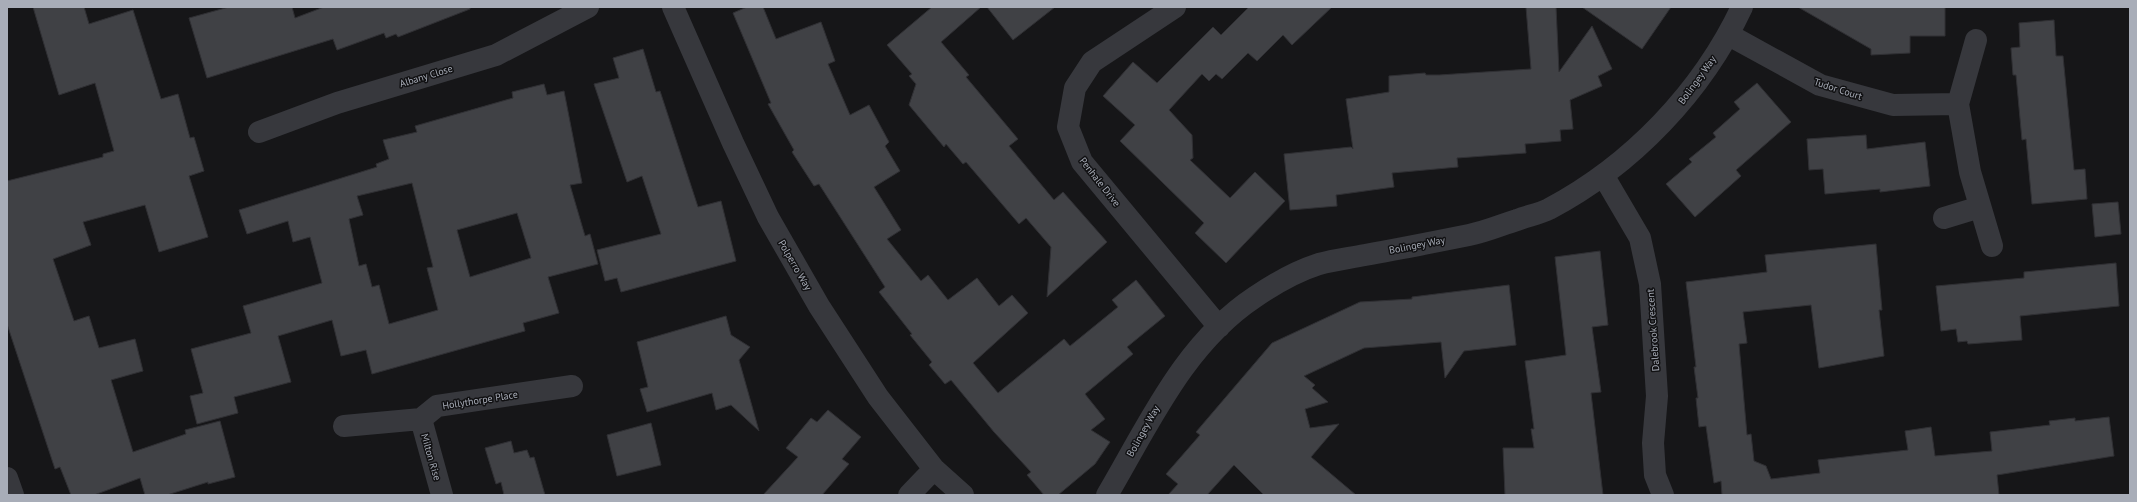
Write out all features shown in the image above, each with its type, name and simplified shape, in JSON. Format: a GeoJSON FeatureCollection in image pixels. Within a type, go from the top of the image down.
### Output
{"type":"FeatureCollection","features":[{"type":"Feature","properties":{"kind":"street","name":"Albany Close"},"geometry":{"type":"LineString","coordinates":[[259,132],[337,103],[496,55],[588,7]]}},
{"type":"Feature","properties":{"kind":"street","name":"Polperro Way"},"geometry":{"type":"LineString","coordinates":[[673,7],[733,144],[768,217],[819,306],[878,397],[934,469],[963,495]]}},
{"type":"Feature","properties":{"kind":"street","name":"Penhale Drive"},"geometry":{"type":"LineString","coordinates":[[1175,7],[1092,62],[1075,88],[1068,127],[1082,162],[1219,327]]}},
{"type":"Feature","properties":{"kind":"street","name":"Bolingey Way"},"geometry":{"type":"LineString","coordinates":[[1106,495],[1162,398],[1195,352],[1219,327],[1253,298],[1284,279],[1318,264],[1472,235],[1548,210],[1603,175],[1642,144],[1675,110],[1702,74],[1728,35],[1742,7]]}},
{"type":"Feature","properties":{"kind":"street","name":"Tudor Court"},"geometry":{"type":"LineString","coordinates":[[1728,35],[1820,86],[1893,106],[1958,104]]}},
{"type":"Feature","properties":{"kind":"street"},"geometry":{"type":"LineString","coordinates":[[1976,40],[1958,104],[1970,172],[1992,246]]}},
{"type":"Feature","properties":{"kind":"street","name":"Dalebrook Crescent"},"geometry":{"type":"LineString","coordinates":[[1603,175],[1640,238],[1650,284],[1657,396],[1653,443],[1655,475],[1663,495]]}},
{"type":"Feature","properties":{"kind":"street"},"geometry":{"type":"LineString","coordinates":[[1944,218],[1980,207]]}},
{"type":"Feature","properties":{"kind":"street","name":"Hollythorpe Place"},"geometry":{"type":"LineString","coordinates":[[421,419],[437,406],[572,386]]}},
{"type":"Feature","properties":{"kind":"street"},"geometry":{"type":"LineString","coordinates":[[344,426],[421,419]]}},
{"type":"Feature","properties":{"kind":"street","name":"Milton Rise"},"geometry":{"type":"LineString","coordinates":[[421,419],[442,495]]}},
{"type":"Feature","properties":{"kind":"street"},"geometry":{"type":"LineString","coordinates":[[908,495],[934,469]]}},
{"type":"Feature","properties":{"kind":"street"},"geometry":{"type":"LineString","coordinates":[[7,478],[13,495]]}},
{"type":"Feature","properties":{"kind":"building"},"geometry":{"type":"Polygon","coordinates":[[[33,7],[84,7],[89,24],[133,10],[161,99],[178,94],[190,138],[194,137],[204,171],[189,176],[208,237],[159,252],[145,205],[83,222],[91,245],[53,259],[74,321],[89,316],[99,348],[135,339],[143,371],[111,380],[133,452],[186,434],[185,430],[220,421],[235,477],[208,484],[208,482],[167,495],[145,495],[140,478],[94,495],[71,495],[60,467],[55,469],[7,324],[7,181],[103,157],[103,154],[114,151],[95,83],[59,95],[33,7]]]}},
{"type":"Feature","properties":{"kind":"building"},"geometry":{"type":"Polygon","coordinates":[[[229,7],[292,7],[295,18],[324,7],[470,7],[470,9],[398,37],[396,34],[386,38],[384,33],[337,50],[333,39],[207,78],[189,18],[229,7]]]}},
{"type":"Feature","properties":{"kind":"building"},"geometry":{"type":"Polygon","coordinates":[[[747,7],[763,7],[776,39],[821,22],[835,61],[828,64],[850,115],[869,105],[889,142],[885,146],[900,171],[874,187],[901,230],[887,239],[921,281],[928,275],[948,300],[977,278],[999,306],[1012,295],[1028,313],[973,363],[998,393],[1064,339],[1070,346],[1118,307],[1112,300],[1136,280],[1165,316],[1127,347],[1133,354],[1085,394],[1105,419],[1091,430],[1110,442],[1095,464],[1058,495],[1044,495],[1027,475],[1031,472],[994,432],[951,380],[945,384],[929,365],[932,362],[910,335],[912,334],[879,292],[885,287],[819,184],[814,186],[792,152],[794,150],[768,104],[771,103],[733,13],[747,7]]]}},
{"type":"Feature","properties":{"kind":"building"},"geometry":{"type":"Polygon","coordinates":[[[932,7],[981,7],[941,42],[969,75],[966,77],[1018,139],[1009,146],[1054,200],[1063,192],[1107,242],[1047,297],[1051,247],[1026,218],[1019,224],[966,162],[963,164],[946,144],[944,147],[909,105],[916,84],[909,76],[912,74],[887,45],[932,7]]]}},
{"type":"Feature","properties":{"kind":"building"},"geometry":{"type":"Polygon","coordinates":[[[987,7],[1055,7],[1013,40],[987,7]]]}},
{"type":"Feature","properties":{"kind":"building"},"geometry":{"type":"Polygon","coordinates":[[[1249,7],[1332,7],[1292,45],[1283,35],[1257,61],[1248,53],[1222,79],[1216,74],[1209,81],[1202,74],[1169,110],[1192,135],[1193,158],[1190,160],[1230,198],[1255,172],[1285,201],[1226,263],[1195,233],[1204,223],[1120,141],[1135,125],[1103,96],[1133,62],[1157,83],[1213,27],[1221,35],[1249,7]]]}},
{"type":"Feature","properties":{"kind":"building"},"geometry":{"type":"Polygon","coordinates":[[[1526,7],[1556,7],[1559,72],[1592,26],[1612,69],[1598,76],[1602,86],[1570,100],[1573,129],[1560,130],[1561,141],[1525,144],[1526,153],[1457,158],[1458,167],[1392,173],[1394,187],[1336,195],[1337,206],[1290,210],[1284,154],[1351,147],[1353,149],[1346,99],[1389,92],[1389,76],[1425,73],[1426,75],[1439,75],[1531,69],[1526,7]]]}},
{"type":"Feature","properties":{"kind":"building"},"geometry":{"type":"Polygon","coordinates":[[[1582,7],[1671,7],[1642,49],[1582,7]]]}},
{"type":"Feature","properties":{"kind":"building"},"geometry":{"type":"Polygon","coordinates":[[[1798,7],[1945,7],[1945,36],[1910,36],[1910,53],[1871,55],[1871,49],[1798,7]]]}},
{"type":"Feature","properties":{"kind":"building"},"geometry":{"type":"Polygon","coordinates":[[[2054,20],[2056,56],[2063,56],[2074,170],[2085,169],[2087,199],[2032,204],[2026,139],[2022,140],[2016,75],[2013,75],[2011,48],[2020,47],[2019,23],[2054,20]]]}},
{"type":"Feature","properties":{"kind":"building"},"geometry":{"type":"Polygon","coordinates":[[[643,49],[656,92],[660,91],[698,207],[721,201],[736,261],[621,292],[617,278],[605,281],[597,250],[661,234],[642,176],[627,182],[594,84],[619,78],[613,58],[643,49]]]}},
{"type":"Feature","properties":{"kind":"building"},"geometry":{"type":"Polygon","coordinates":[[[1757,83],[1791,122],[1736,170],[1741,176],[1695,217],[1666,184],[1692,162],[1689,159],[1716,137],[1713,133],[1740,109],[1734,102],[1757,83]]]}},
{"type":"Feature","properties":{"kind":"building"},"geometry":{"type":"Polygon","coordinates":[[[544,84],[547,95],[564,91],[582,183],[570,185],[585,236],[590,234],[598,264],[548,277],[559,313],[523,323],[525,331],[372,374],[366,350],[341,356],[332,320],[278,336],[291,382],[234,397],[238,413],[197,424],[190,396],[203,393],[191,349],[251,333],[243,306],[322,283],[310,237],[293,242],[288,221],[247,234],[239,210],[377,167],[376,164],[389,159],[383,140],[417,132],[415,126],[513,98],[512,92],[544,84]],[[412,183],[357,196],[363,215],[349,219],[359,266],[366,264],[372,287],[379,285],[389,324],[438,310],[427,268],[433,267],[412,183]],[[517,213],[457,230],[470,277],[531,258],[517,213]]]}},
{"type":"Feature","properties":{"kind":"building"},"geometry":{"type":"Polygon","coordinates":[[[1866,135],[1867,149],[1925,142],[1930,186],[1880,192],[1880,189],[1825,194],[1823,169],[1809,170],[1807,139],[1866,135]]]}},
{"type":"Feature","properties":{"kind":"building"},"geometry":{"type":"Polygon","coordinates":[[[2118,202],[2121,234],[2095,237],[2092,204],[2118,202]]]}},
{"type":"Feature","properties":{"kind":"building"},"geometry":{"type":"Polygon","coordinates":[[[1876,244],[1882,310],[1879,310],[1884,356],[1819,368],[1811,305],[1743,312],[1747,343],[1739,344],[1747,435],[1751,434],[1754,461],[1766,466],[1771,479],[1820,473],[1818,460],[1908,450],[1905,431],[1931,427],[1935,456],[1992,451],[1990,432],[2050,425],[2049,421],[2075,418],[2075,421],[2109,417],[2114,456],[1997,475],[1999,495],[1722,495],[1721,481],[1714,483],[1706,426],[1699,427],[1696,398],[1698,398],[1694,367],[1696,367],[1686,282],[1767,272],[1765,255],[1876,244]]]}},
{"type":"Feature","properties":{"kind":"building"},"geometry":{"type":"Polygon","coordinates":[[[1600,251],[1608,325],[1592,327],[1601,392],[1591,393],[1603,495],[1505,495],[1503,448],[1534,448],[1531,429],[1534,429],[1525,361],[1566,355],[1555,257],[1600,251]]]}},
{"type":"Feature","properties":{"kind":"building"},"geometry":{"type":"Polygon","coordinates":[[[2116,263],[2119,306],[2020,316],[2022,340],[1968,344],[1967,341],[1958,342],[1956,329],[1941,331],[1936,286],[2024,278],[2024,272],[2116,263]]]}},
{"type":"Feature","properties":{"kind":"building"},"geometry":{"type":"Polygon","coordinates":[[[1509,285],[1516,345],[1464,351],[1445,378],[1441,342],[1364,348],[1304,376],[1315,385],[1312,388],[1328,402],[1305,409],[1310,428],[1339,424],[1311,457],[1356,495],[1264,495],[1234,465],[1207,495],[1168,495],[1178,484],[1166,474],[1200,435],[1196,432],[1272,343],[1360,302],[1412,299],[1412,297],[1509,285]]]}},
{"type":"Feature","properties":{"kind":"building"},"geometry":{"type":"Polygon","coordinates":[[[726,316],[731,335],[750,347],[739,360],[759,431],[731,405],[716,410],[712,393],[647,412],[640,389],[648,387],[637,342],[726,316]]]}},
{"type":"Feature","properties":{"kind":"building"},"geometry":{"type":"Polygon","coordinates":[[[828,410],[861,437],[842,459],[849,464],[822,495],[763,495],[798,457],[786,448],[811,418],[817,422],[828,410]]]}},
{"type":"Feature","properties":{"kind":"building"},"geometry":{"type":"Polygon","coordinates":[[[651,423],[661,465],[617,476],[607,435],[651,423]]]}},
{"type":"Feature","properties":{"kind":"building"},"geometry":{"type":"Polygon","coordinates":[[[511,441],[514,453],[527,450],[530,458],[534,457],[545,495],[504,495],[501,482],[496,484],[485,448],[511,441]]]}}]}
